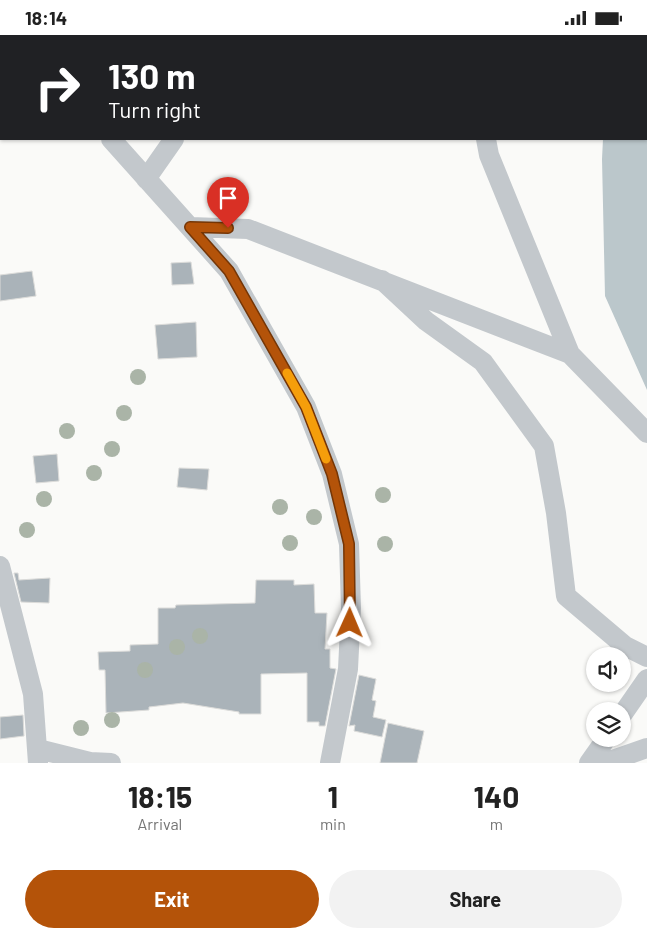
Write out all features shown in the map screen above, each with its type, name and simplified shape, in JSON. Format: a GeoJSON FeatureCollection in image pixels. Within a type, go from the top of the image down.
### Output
{"type":"FeatureCollection","features":[{"type":"Feature","properties":{"kind":"street"},"geometry":{"type":"LineString","coordinates":[[112,140],[229,271],[306,407],[332,474],[349,544],[351,608],[348,669],[330,763]]}},
{"type":"Feature","properties":{"kind":"street"},"geometry":{"type":"LineString","coordinates":[[146,179],[173,140]]}},
{"type":"Feature","properties":{"kind":"street"},"geometry":{"type":"LineString","coordinates":[[486,140],[490,155],[570,354],[647,433]]}},
{"type":"Feature","properties":{"kind":"street"},"geometry":{"type":"LineString","coordinates":[[190,227],[248,229],[570,354]]}},
{"type":"Feature","properties":{"kind":"street"},"geometry":{"type":"LineString","coordinates":[[382,280],[426,321],[483,363],[544,446],[556,513],[566,596],[625,646],[647,657]]}},
{"type":"Feature","properties":{"kind":"street"},"geometry":{"type":"LineString","coordinates":[[0,566],[33,694],[38,756],[111,763]]}},
{"type":"Feature","properties":{"kind":"street"},"geometry":{"type":"LineString","coordinates":[[631,702],[647,679]]}},
{"type":"Feature","properties":{"kind":"street"},"geometry":{"type":"LineString","coordinates":[[589,763],[600,747]]}},
{"type":"Feature","properties":{"kind":"street"},"geometry":{"type":"LineString","coordinates":[[604,763],[647,748]]}},
{"type":"Feature","properties":{"kind":"shaded area"},"geometry":{"type":"Polygon","coordinates":[[[603,140],[647,140],[647,390],[605,296],[603,140]]]}},
{"type":"Feature","properties":{"kind":"building"},"geometry":{"type":"Polygon","coordinates":[[[191,262],[194,284],[172,285],[171,263],[191,262]]]}},
{"type":"Feature","properties":{"kind":"building"},"geometry":{"type":"Polygon","coordinates":[[[32,271],[36,296],[0,301],[0,275],[32,271]]]}},
{"type":"Feature","properties":{"kind":"building"},"geometry":{"type":"Polygon","coordinates":[[[196,322],[197,357],[158,359],[155,325],[196,322]]]}},
{"type":"Feature","properties":{"kind":"building"},"geometry":{"type":"Polygon","coordinates":[[[57,454],[59,481],[36,483],[33,456],[57,454]]]}},
{"type":"Feature","properties":{"kind":"building"},"geometry":{"type":"Polygon","coordinates":[[[179,468],[209,469],[207,490],[177,487],[179,468]]]}},
{"type":"Feature","properties":{"kind":"building"},"geometry":{"type":"Polygon","coordinates":[[[14,573],[18,573],[19,580],[50,578],[49,603],[21,602],[14,573]]]}},
{"type":"Feature","properties":{"kind":"building"},"geometry":{"type":"Polygon","coordinates":[[[256,580],[294,580],[294,585],[314,584],[315,613],[327,613],[325,649],[330,649],[330,668],[336,669],[325,726],[319,726],[319,722],[307,722],[307,673],[261,674],[261,714],[239,714],[239,712],[183,703],[149,707],[149,710],[106,713],[105,670],[99,670],[98,652],[130,651],[130,645],[158,644],[158,608],[175,608],[176,605],[255,603],[256,580]]]}},
{"type":"Feature","properties":{"kind":"building"},"geometry":{"type":"Polygon","coordinates":[[[359,675],[376,679],[372,700],[376,701],[373,717],[386,720],[382,737],[354,731],[355,725],[349,726],[359,675]]]}},
{"type":"Feature","properties":{"kind":"building"},"geometry":{"type":"Polygon","coordinates":[[[23,715],[24,736],[0,739],[0,717],[23,715]]]}},
{"type":"Feature","properties":{"kind":"building"},"geometry":{"type":"Polygon","coordinates":[[[388,723],[424,731],[417,763],[380,763],[388,723]]]}},
{"type":"Feature","properties":{"kind":"slow traffic"},"geometry":{"type":"LineString","coordinates":[[287,373],[306,407],[326,459]]}},
{"type":"Feature","properties":{"kind":"route"},"geometry":{"type":"LineString","coordinates":[[228,228],[190,227],[229,271],[306,407],[332,474],[349,544],[350,623]]}}]}
